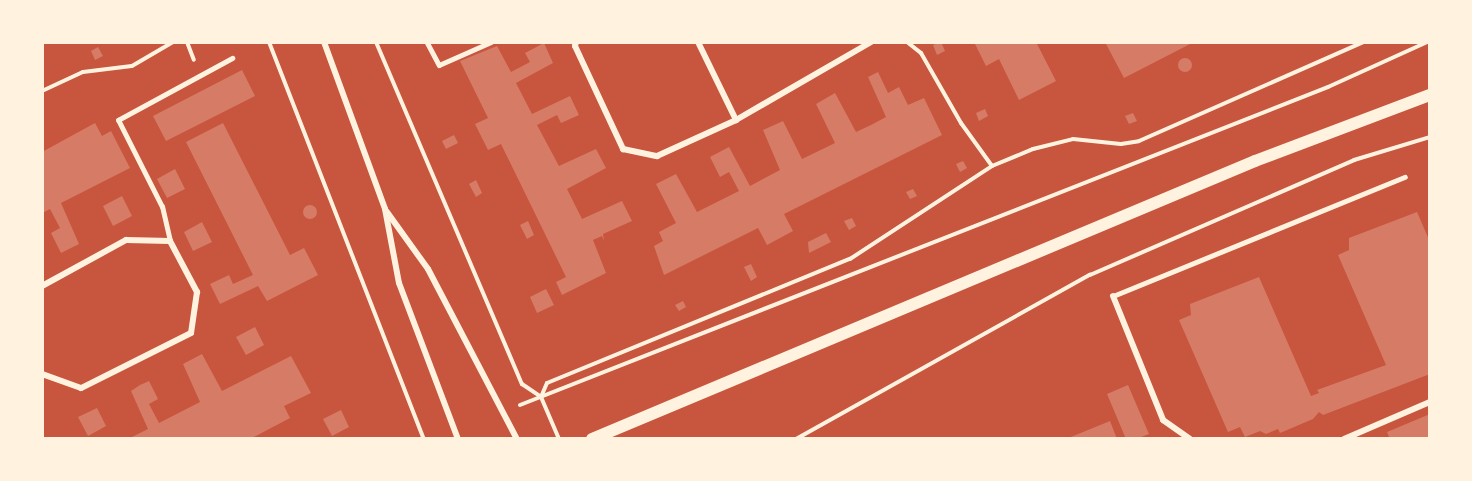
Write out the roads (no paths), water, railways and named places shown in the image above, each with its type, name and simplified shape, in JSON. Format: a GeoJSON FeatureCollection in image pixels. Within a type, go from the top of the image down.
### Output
{"type":"FeatureCollection","features":[{"type":"Feature","properties":{"kind":"main road"},"geometry":{"type":"LineString","coordinates":[[592,439],[1256,161],[1430,95]]}},
{"type":"Feature","properties":{"kind":"street"},"geometry":{"type":"LineString","coordinates":[[324,42],[385,210],[399,283],[458,439]]}},
{"type":"Feature","properties":{"kind":"street"},"geometry":{"type":"LineString","coordinates":[[576,42],[575,46],[623,149],[657,156],[736,120],[871,44]]}},
{"type":"Feature","properties":{"kind":"street"},"geometry":{"type":"LineString","coordinates":[[698,42],[736,120]]}},
{"type":"Feature","properties":{"kind":"street"},"geometry":{"type":"LineString","coordinates":[[385,210],[428,269],[518,439]]}},
{"type":"Feature","properties":{"kind":"street"},"geometry":{"type":"LineString","coordinates":[[42,286],[126,240],[170,240],[197,292],[190,333],[81,388],[42,374]]}},
{"type":"Feature","properties":{"kind":"street"},"geometry":{"type":"LineString","coordinates":[[1113,296],[1163,420],[1190,439]]}},
{"type":"Feature","properties":{"kind":"street"},"geometry":{"type":"LineString","coordinates":[[1344,439],[1370,431],[1430,402]]}},
{"type":"Feature","properties":{"kind":"street"},"geometry":{"type":"LineString","coordinates":[[1370,431],[1373,439]]}},
{"type":"Feature","properties":{"kind":"lane"},"geometry":{"type":"LineString","coordinates":[[427,42],[439,65],[491,42]]}},
{"type":"Feature","properties":{"kind":"lane"},"geometry":{"type":"LineString","coordinates":[[170,240],[162,207],[118,120],[232,58]]}},
{"type":"Feature","properties":{"kind":"lane"},"geometry":{"type":"LineString","coordinates":[[1113,296],[1405,177]]}}]}
